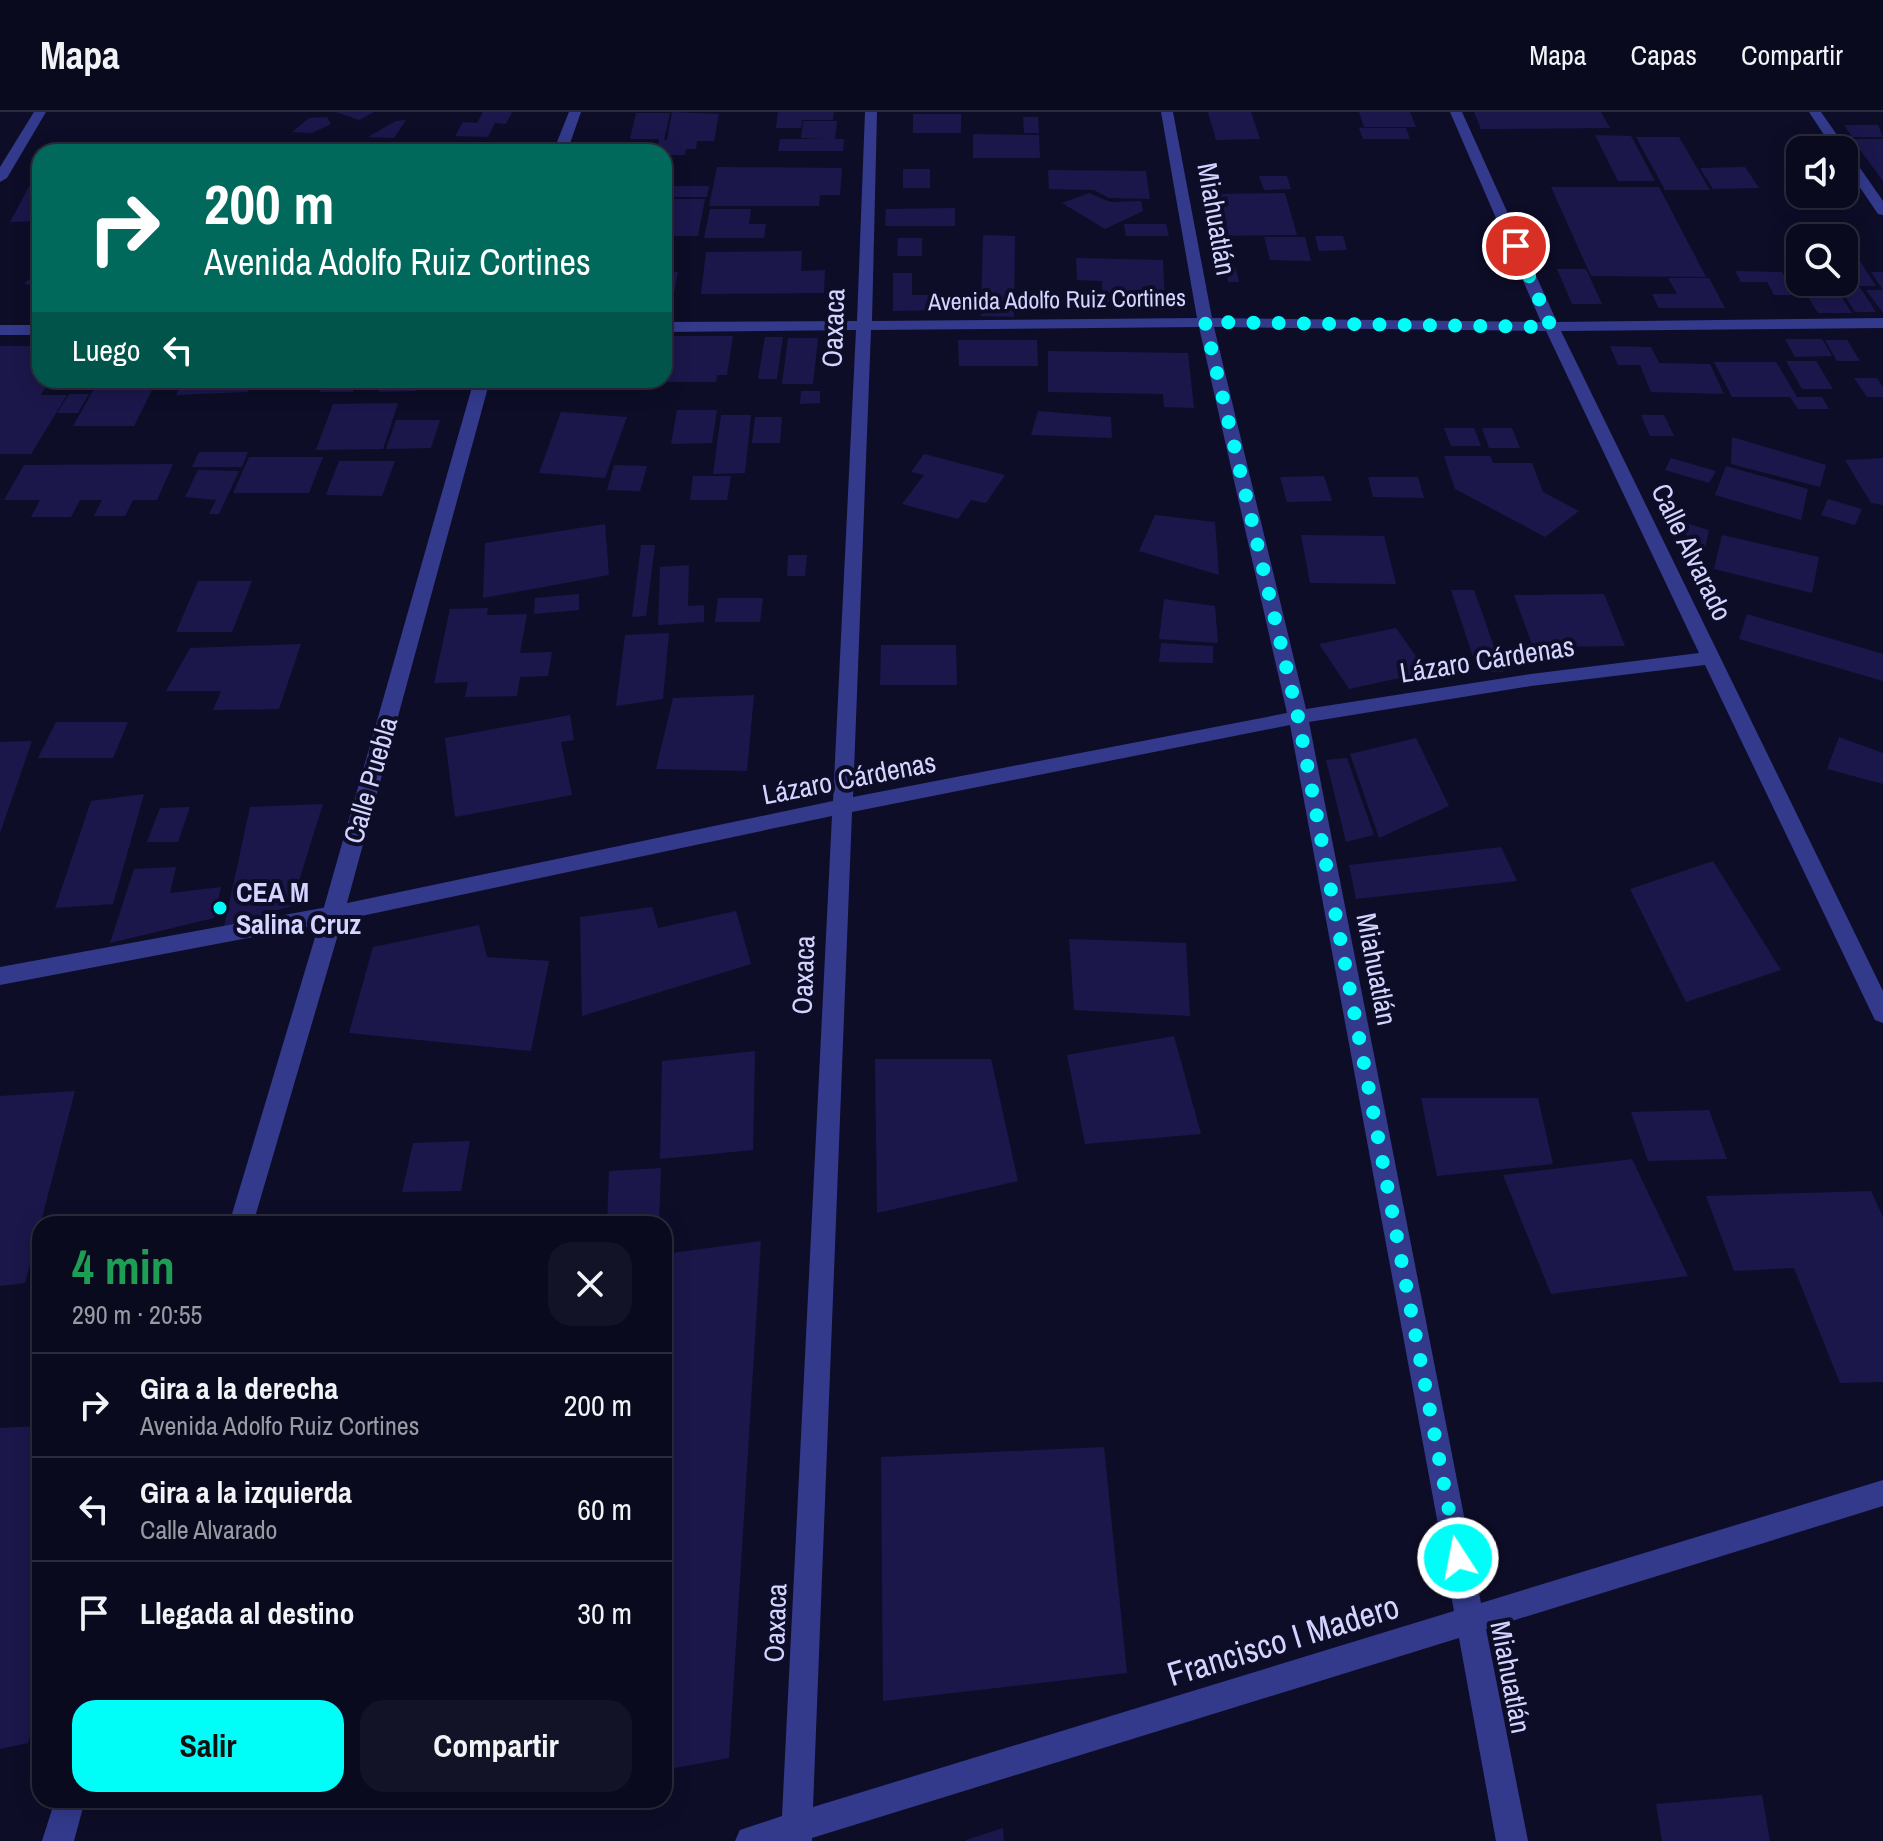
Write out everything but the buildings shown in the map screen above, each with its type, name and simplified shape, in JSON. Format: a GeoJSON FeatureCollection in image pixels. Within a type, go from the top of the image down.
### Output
{"type":"FeatureCollection","features":[{"type":"Feature","properties":{"kind":"street"},"geometry":{"type":"LineString","coordinates":[[0,178],[40,112]]}},
{"type":"Feature","properties":{"kind":"street"},"geometry":{"type":"LineString","coordinates":[[563,144],[575,112]]}},
{"type":"Feature","properties":{"kind":"street","name":"Oaxaca"},"geometry":{"type":"LineString","coordinates":[[796,1834],[871,112]]}},
{"type":"Feature","properties":{"kind":"street","name":"Miahuatlán"},"geometry":{"type":"LineString","coordinates":[[1167,112],[1205,322],[1298,717],[1512,1841]]}},
{"type":"Feature","properties":{"kind":"street","name":"Calle Alvarado"},"geometry":{"type":"LineString","coordinates":[[1456,112],[1551,327],[1883,1014]]}},
{"type":"Feature","properties":{"kind":"street"},"geometry":{"type":"LineString","coordinates":[[1815,112],[1831,136]]}},
{"type":"Feature","properties":{"kind":"street"},"geometry":{"type":"LineString","coordinates":[[1858,175],[1883,211]]}},
{"type":"Feature","properties":{"kind":"street","name":"Avenida Adolfo Ruiz Cortines"},"geometry":{"type":"LineString","coordinates":[[672,327],[1205,322],[1551,327],[1883,323]]}},
{"type":"Feature","properties":{"kind":"street"},"geometry":{"type":"LineString","coordinates":[[0,330],[32,330]]}},
{"type":"Feature","properties":{"kind":"street","name":"Calle Puebla"},"geometry":{"type":"LineString","coordinates":[[243,1216],[333,914],[480,388]]}},
{"type":"Feature","properties":{"kind":"street","name":"Lázaro Cárdenas"},"geometry":{"type":"LineString","coordinates":[[0,976],[333,914],[840,807],[1298,717],[1531,680],[1713,658]]}},
{"type":"Feature","properties":{"kind":"street","name":"Francisco I Madero"},"geometry":{"type":"LineString","coordinates":[[751,1841],[796,1834],[1469,1620],[1883,1493]]}},
{"type":"Feature","properties":{"kind":"street"},"geometry":{"type":"LineString","coordinates":[[58,1841],[68,1808]]}},
{"type":"Feature","properties":{"kind":"place","name":"CEA M Salina Cruz"},"geometry":{"type":"Point","coordinates":[220,908]}},
{"type":"Feature","properties":{"kind":"route"},"geometry":{"type":"LineString","coordinates":[[1458,1558],[1298,717],[1205,322],[1551,327],[1516,246]]}}]}
